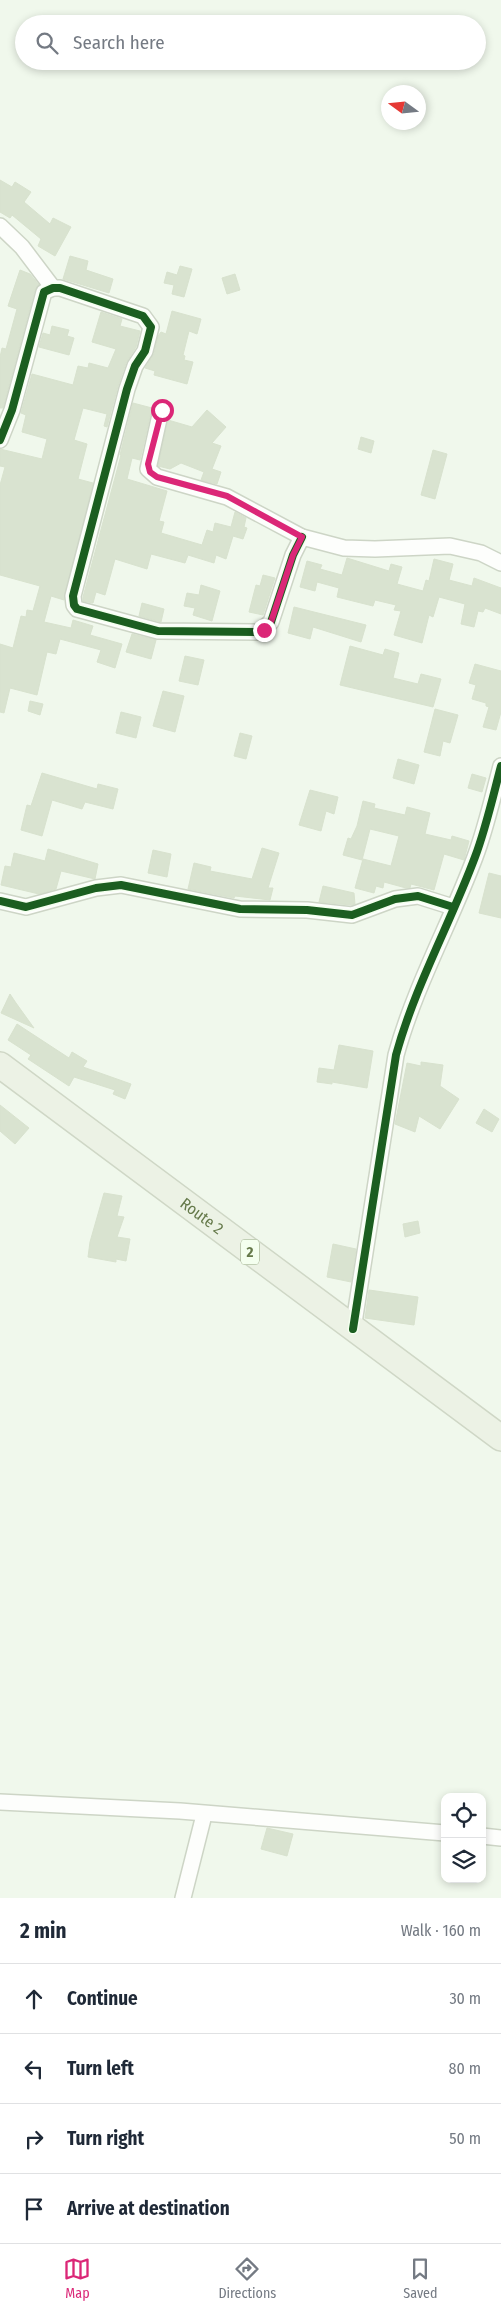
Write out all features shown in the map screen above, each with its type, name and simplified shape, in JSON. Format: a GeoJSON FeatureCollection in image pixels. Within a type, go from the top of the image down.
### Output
{"type":"FeatureCollection","features":[{"type":"Feature","properties":{"kind":"highway","name":"Route 2"},"geometry":{"type":"LineString","coordinates":[[0,1065],[501,1438]]}},
{"type":"Feature","properties":{"kind":"street"},"geometry":{"type":"LineString","coordinates":[[0,226],[22,247],[53,288],[143,316],[151,327],[148,346],[135,366],[127,389],[73,596],[74,605],[77,608],[158,631],[255,633],[264,630],[271,622],[293,555],[302,537]]}},
{"type":"Feature","properties":{"kind":"street"},"geometry":{"type":"LineString","coordinates":[[0,440],[12,410],[44,292],[53,288]]}},
{"type":"Feature","properties":{"kind":"street"},"geometry":{"type":"LineString","coordinates":[[162,410],[148,464],[150,472],[157,477],[227,496],[302,537],[344,548],[376,549],[450,546],[481,554],[501,563]]}},
{"type":"Feature","properties":{"kind":"street"},"geometry":{"type":"LineString","coordinates":[[354,1329],[396,1055],[404,1024],[475,857],[501,766]]}},
{"type":"Feature","properties":{"kind":"street"},"geometry":{"type":"LineString","coordinates":[[0,901],[26,907],[96,888],[121,885],[240,909],[307,910],[352,915],[395,899],[418,896],[453,907]]}},
{"type":"Feature","properties":{"kind":"street"},"geometry":{"type":"LineString","coordinates":[[0,1802],[180,1811],[204,1815],[441,1833]]}},
{"type":"Feature","properties":{"kind":"street"},"geometry":{"type":"LineString","coordinates":[[183,1898],[204,1815]]}},
{"type":"Feature","properties":{"kind":"street"},"geometry":{"type":"LineString","coordinates":[[486,1836],[501,1838]]}},
{"type":"Feature","properties":{"kind":"building"},"geometry":{"type":"Polygon","coordinates":[[[0,180],[12,187],[15,182],[31,192],[24,202],[50,224],[53,218],[71,227],[55,256],[38,246],[41,239],[12,215],[10,218],[0,212],[0,180]]]}},
{"type":"Feature","properties":{"kind":"building"},"geometry":{"type":"Polygon","coordinates":[[[70,256],[88,261],[86,270],[113,279],[109,293],[63,279],[70,256]]]}},
{"type":"Feature","properties":{"kind":"building"},"geometry":{"type":"Polygon","coordinates":[[[180,266],[192,269],[184,297],[172,294],[174,285],[164,283],[167,272],[177,275],[180,266]]]}},
{"type":"Feature","properties":{"kind":"building"},"geometry":{"type":"Polygon","coordinates":[[[20,270],[30,274],[39,285],[35,290],[3,408],[0,408],[0,357],[2,348],[6,349],[17,309],[8,306],[20,270]]]}},
{"type":"Feature","properties":{"kind":"building"},"geometry":{"type":"Polygon","coordinates":[[[235,274],[240,290],[227,294],[222,278],[235,274]]]}},
{"type":"Feature","properties":{"kind":"building"},"geometry":{"type":"Polygon","coordinates":[[[172,311],[201,319],[197,334],[189,331],[183,355],[185,356],[184,360],[193,362],[187,384],[154,375],[155,371],[145,368],[154,354],[158,336],[161,332],[166,334],[172,311]]]}},
{"type":"Feature","properties":{"kind":"building"},"geometry":{"type":"Polygon","coordinates":[[[101,312],[122,319],[120,326],[140,331],[136,347],[126,363],[118,386],[107,427],[104,426],[107,414],[83,408],[74,440],[87,444],[78,479],[93,483],[64,600],[51,596],[44,622],[71,628],[73,620],[93,626],[90,635],[122,644],[115,668],[97,662],[101,650],[60,639],[56,654],[47,652],[37,695],[10,688],[4,713],[0,712],[0,644],[13,648],[21,616],[26,617],[27,610],[33,611],[40,586],[0,575],[0,485],[5,467],[0,466],[0,449],[42,459],[47,439],[22,432],[26,415],[21,413],[32,374],[73,385],[78,366],[88,368],[89,363],[108,368],[116,349],[92,342],[101,312]]]}},
{"type":"Feature","properties":{"kind":"building"},"geometry":{"type":"Polygon","coordinates":[[[52,326],[69,330],[67,336],[74,338],[69,355],[39,347],[43,333],[50,335],[52,326]]]}},
{"type":"Feature","properties":{"kind":"building"},"geometry":{"type":"Polygon","coordinates":[[[133,403],[152,408],[140,460],[132,458],[127,479],[167,491],[159,521],[164,522],[161,533],[202,545],[207,530],[213,532],[215,523],[231,527],[235,512],[246,518],[244,527],[247,528],[243,539],[233,536],[226,559],[216,555],[214,563],[188,555],[185,563],[151,554],[147,569],[115,559],[105,595],[96,592],[93,603],[83,601],[121,455],[133,403]]]}},
{"type":"Feature","properties":{"kind":"building"},"geometry":{"type":"Polygon","coordinates":[[[207,410],[226,427],[212,443],[221,446],[212,469],[221,472],[217,484],[201,480],[204,472],[181,463],[170,469],[158,466],[168,420],[192,427],[207,410]]]}},
{"type":"Feature","properties":{"kind":"building"},"geometry":{"type":"Polygon","coordinates":[[[361,437],[374,441],[371,453],[358,449],[361,437]]]}},
{"type":"Feature","properties":{"kind":"building"},"geometry":{"type":"Polygon","coordinates":[[[433,450],[447,454],[435,499],[421,495],[433,450]]]}},
{"type":"Feature","properties":{"kind":"building"},"geometry":{"type":"Polygon","coordinates":[[[347,558],[389,571],[391,564],[402,567],[397,584],[423,591],[426,580],[429,581],[434,559],[453,564],[449,580],[472,586],[474,578],[501,588],[501,614],[485,608],[483,612],[478,611],[474,627],[461,624],[465,604],[439,597],[433,617],[429,615],[422,643],[394,635],[401,611],[394,610],[396,605],[375,600],[373,606],[337,597],[339,588],[317,582],[315,591],[300,587],[307,561],[322,565],[320,569],[342,575],[347,558]]]}},
{"type":"Feature","properties":{"kind":"building"},"geometry":{"type":"Polygon","coordinates":[[[263,575],[275,578],[263,615],[249,612],[256,585],[260,586],[263,575]]]}},
{"type":"Feature","properties":{"kind":"building"},"geometry":{"type":"Polygon","coordinates":[[[201,585],[220,591],[212,621],[193,615],[195,608],[184,606],[187,593],[199,595],[201,585]]]}},
{"type":"Feature","properties":{"kind":"building"},"geometry":{"type":"Polygon","coordinates":[[[142,603],[164,609],[161,622],[139,616],[142,603]]]}},
{"type":"Feature","properties":{"kind":"building"},"geometry":{"type":"Polygon","coordinates":[[[294,607],[366,625],[361,642],[313,627],[310,639],[288,633],[294,607]]]}},
{"type":"Feature","properties":{"kind":"building"},"geometry":{"type":"Polygon","coordinates":[[[132,634],[156,640],[151,659],[126,652],[132,634]]]}},
{"type":"Feature","properties":{"kind":"building"},"geometry":{"type":"Polygon","coordinates":[[[350,646],[383,655],[385,649],[399,653],[393,678],[418,684],[421,674],[441,679],[433,707],[340,685],[350,646]]]}},
{"type":"Feature","properties":{"kind":"building"},"geometry":{"type":"Polygon","coordinates":[[[185,656],[204,660],[198,685],[179,681],[185,656]]]}},
{"type":"Feature","properties":{"kind":"building"},"geometry":{"type":"Polygon","coordinates":[[[475,664],[501,671],[501,712],[496,730],[483,727],[489,707],[486,706],[486,703],[472,699],[476,685],[469,683],[475,664]]]}},
{"type":"Feature","properties":{"kind":"building"},"geometry":{"type":"Polygon","coordinates":[[[163,691],[184,696],[175,732],[153,726],[163,691]]]}},
{"type":"Feature","properties":{"kind":"building"},"geometry":{"type":"Polygon","coordinates":[[[30,701],[43,704],[40,715],[28,711],[30,701]]]}},
{"type":"Feature","properties":{"kind":"building"},"geometry":{"type":"Polygon","coordinates":[[[435,709],[458,715],[450,743],[443,741],[440,756],[424,752],[435,709]]]}},
{"type":"Feature","properties":{"kind":"building"},"geometry":{"type":"Polygon","coordinates":[[[121,712],[141,717],[136,738],[116,733],[121,712]]]}},
{"type":"Feature","properties":{"kind":"building"},"geometry":{"type":"Polygon","coordinates":[[[240,733],[252,736],[246,759],[234,756],[240,733]]]}},
{"type":"Feature","properties":{"kind":"building"},"geometry":{"type":"Polygon","coordinates":[[[398,759],[419,765],[414,784],[393,778],[398,759]]]}},
{"type":"Feature","properties":{"kind":"building"},"geometry":{"type":"Polygon","coordinates":[[[42,773],[97,789],[98,784],[118,789],[113,809],[85,802],[82,809],[52,800],[42,836],[21,830],[27,805],[31,806],[42,773]]]}},
{"type":"Feature","properties":{"kind":"building"},"geometry":{"type":"Polygon","coordinates":[[[472,774],[486,778],[482,792],[468,788],[472,774]]]}},
{"type":"Feature","properties":{"kind":"building"},"geometry":{"type":"Polygon","coordinates":[[[310,790],[338,797],[334,814],[326,811],[321,831],[299,825],[310,790]]]}},
{"type":"Feature","properties":{"kind":"building"},"geometry":{"type":"Polygon","coordinates":[[[363,801],[375,804],[374,808],[405,815],[407,807],[430,813],[425,834],[451,840],[452,836],[469,841],[464,860],[444,854],[434,890],[411,884],[410,888],[406,888],[384,882],[383,888],[376,886],[374,893],[355,888],[363,859],[391,866],[399,836],[370,829],[362,860],[343,855],[348,838],[351,839],[357,826],[363,801]]]}},
{"type":"Feature","properties":{"kind":"building"},"geometry":{"type":"Polygon","coordinates":[[[262,848],[279,853],[268,888],[273,888],[270,900],[235,896],[234,898],[188,889],[194,863],[211,867],[210,871],[252,879],[262,848]]]}},
{"type":"Feature","properties":{"kind":"building"},"geometry":{"type":"Polygon","coordinates":[[[48,849],[98,864],[95,879],[61,871],[56,889],[39,894],[1,885],[5,866],[11,867],[14,853],[45,861],[48,849]]]}},
{"type":"Feature","properties":{"kind":"building"},"geometry":{"type":"Polygon","coordinates":[[[153,850],[171,854],[167,877],[148,873],[153,850]]]}},
{"type":"Feature","properties":{"kind":"building"},"geometry":{"type":"Polygon","coordinates":[[[489,873],[501,876],[501,918],[479,913],[489,873]]]}},
{"type":"Feature","properties":{"kind":"building"},"geometry":{"type":"Polygon","coordinates":[[[323,886],[354,893],[355,904],[319,902],[323,886]]]}},
{"type":"Feature","properties":{"kind":"building"},"geometry":{"type":"Polygon","coordinates":[[[10,994],[16,1003],[34,1028],[1,1013],[10,994]]]}},
{"type":"Feature","properties":{"kind":"building"},"geometry":{"type":"Polygon","coordinates":[[[17,1024],[69,1058],[72,1052],[87,1061],[83,1067],[131,1084],[125,1099],[113,1094],[115,1090],[74,1077],[69,1086],[28,1059],[31,1055],[8,1040],[17,1024]]]}},
{"type":"Feature","properties":{"kind":"building"},"geometry":{"type":"Polygon","coordinates":[[[339,1045],[373,1051],[367,1088],[332,1082],[332,1084],[317,1082],[319,1068],[334,1070],[339,1045]]]}},
{"type":"Feature","properties":{"kind":"building"},"geometry":{"type":"Polygon","coordinates":[[[421,1062],[443,1065],[440,1086],[459,1099],[440,1129],[419,1116],[415,1132],[395,1124],[407,1063],[421,1066],[421,1062]]]}},
{"type":"Feature","properties":{"kind":"building"},"geometry":{"type":"Polygon","coordinates":[[[0,1105],[29,1128],[15,1144],[0,1131],[0,1105]]]}},
{"type":"Feature","properties":{"kind":"building"},"geometry":{"type":"Polygon","coordinates":[[[484,1109],[499,1119],[492,1132],[476,1123],[484,1109]]]}},
{"type":"Feature","properties":{"kind":"building"},"geometry":{"type":"Polygon","coordinates":[[[104,1193],[122,1196],[117,1216],[124,1217],[117,1237],[130,1239],[126,1261],[116,1259],[116,1262],[88,1257],[90,1242],[104,1193]]]}},
{"type":"Feature","properties":{"kind":"building"},"geometry":{"type":"Polygon","coordinates":[[[418,1221],[420,1233],[405,1237],[403,1224],[418,1221]]]}},
{"type":"Feature","properties":{"kind":"building"},"geometry":{"type":"Polygon","coordinates":[[[333,1244],[356,1249],[351,1282],[327,1277],[333,1244]]]}},
{"type":"Feature","properties":{"kind":"building"},"geometry":{"type":"Polygon","coordinates":[[[369,1290],[418,1297],[414,1325],[365,1318],[369,1290]]]}},
{"type":"Feature","properties":{"kind":"building"},"geometry":{"type":"Polygon","coordinates":[[[267,1828],[293,1834],[287,1856],[261,1849],[267,1828]]]}},
{"type":"Feature","properties":{"kind":"cycle path"},"geometry":{"type":"LineString","coordinates":[[0,440],[12,410],[44,292],[53,288],[60,288],[143,316],[151,327],[145,351],[135,366],[127,389],[73,596],[74,605],[77,609],[158,631],[259,632],[271,622],[293,555],[302,537]]}},
{"type":"Feature","properties":{"kind":"cycle path"},"geometry":{"type":"LineString","coordinates":[[353,1329],[396,1055],[413,1004],[475,857],[501,766]]}},
{"type":"Feature","properties":{"kind":"cycle path"},"geometry":{"type":"LineString","coordinates":[[0,901],[26,907],[96,888],[121,885],[240,909],[307,910],[352,915],[395,899],[418,896],[453,907]]}},
{"type":"Feature","properties":{"kind":"route"},"geometry":{"type":"LineString","coordinates":[[162,410],[148,464],[148,469],[152,474],[227,496],[302,537],[293,555],[271,622],[264,630]]}}]}
